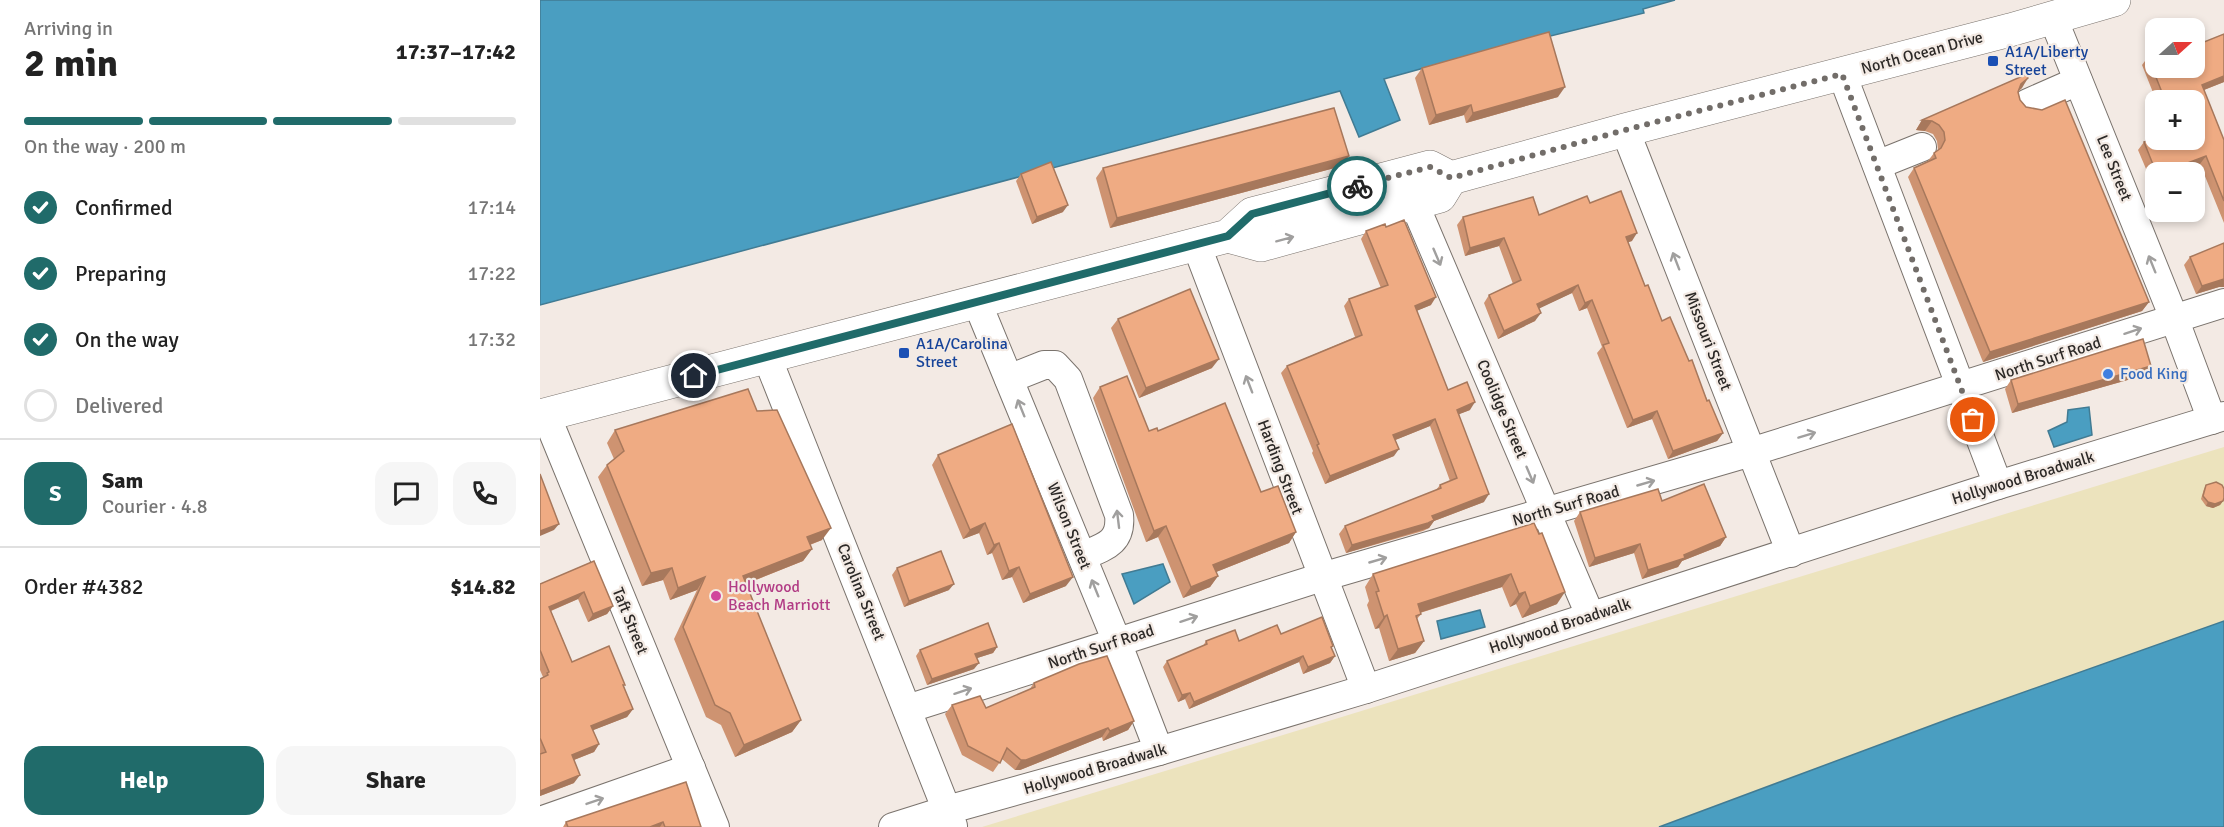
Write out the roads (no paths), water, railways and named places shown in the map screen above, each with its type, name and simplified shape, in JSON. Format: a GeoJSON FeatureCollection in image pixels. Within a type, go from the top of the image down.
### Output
{"type":"FeatureCollection","features":[{"type":"Feature","properties":{"kind":"main road","name":"North Ocean Drive"},"geometry":{"type":"LineString","coordinates":[[1451,178],[2114,0]]}},
{"type":"Feature","properties":{"kind":"main road"},"geometry":{"type":"LineString","coordinates":[[543,416],[1228,236],[1252,214],[1353,187],[1430,167],[1451,178],[1440,196],[1261,245],[1228,236]]}},
{"type":"Feature","properties":{"kind":"street","name":"Lee Street"},"geometry":{"type":"LineString","coordinates":[[2053,18],[2174,318],[2218,418]]}},
{"type":"Feature","properties":{"kind":"street"},"geometry":{"type":"LineString","coordinates":[[1842,74],[1998,485]]}},
{"type":"Feature","properties":{"kind":"street"},"geometry":{"type":"LineString","coordinates":[[2028,103],[2078,81]]}},
{"type":"Feature","properties":{"kind":"street","name":"Missouri Street"},"geometry":{"type":"LineString","coordinates":[[1625,130],[1791,553]]}},
{"type":"Feature","properties":{"kind":"street"},"geometry":{"type":"LineString","coordinates":[[1876,165],[1922,147]]}},
{"type":"Feature","properties":{"kind":"street","name":"Coolidge Street"},"geometry":{"type":"LineString","coordinates":[[1414,203],[1590,615]]}},
{"type":"Feature","properties":{"kind":"street","name":"Harding Street"},"geometry":{"type":"LineString","coordinates":[[1196,244],[1366,689]]}},
{"type":"Feature","properties":{"kind":"street","name":"Wilson Street"},"geometry":{"type":"LineString","coordinates":[[977,302],[1117,642],[1159,751]]}},
{"type":"Feature","properties":{"kind":"street","name":"North Surf Road"},"geometry":{"type":"LineString","coordinates":[[907,709],[1322,577],[1751,453],[2224,303]]}},
{"type":"Feature","properties":{"kind":"street","name":"Carolina Street"},"geometry":{"type":"LineString","coordinates":[[767,357],[950,818]]}},
{"type":"Feature","properties":{"kind":"street"},"geometry":{"type":"LineString","coordinates":[[1009,379],[1044,365],[1054,365],[1068,379],[1119,515],[1120,528],[1110,544],[1082,556]]}},
{"type":"Feature","properties":{"kind":"street","name":"Taft Street"},"geometry":{"type":"LineString","coordinates":[[543,416],[715,827]]}},
{"type":"Feature","properties":{"kind":"street","name":"Hollywood Broadwalk"},"geometry":{"type":"LineString","coordinates":[[893,827],[950,818],[1159,751],[1366,689],[1998,485],[2218,418]]}},
{"type":"Feature","properties":{"kind":"street"},"geometry":{"type":"LineString","coordinates":[[540,820],[691,768]]}},
{"type":"Feature","properties":{"kind":"water"},"geometry":{"type":"Polygon","coordinates":[[[540,0],[1675,0],[1643,9],[1644,13],[1384,79],[1400,120],[1359,137],[1340,91],[540,305],[540,0]]]}},
{"type":"Feature","properties":{"kind":"water"},"geometry":{"type":"Polygon","coordinates":[[[2089,407],[2092,435],[2054,447],[2048,431],[2067,422],[2068,410],[2089,407]]]}},
{"type":"Feature","properties":{"kind":"water"},"geometry":{"type":"Polygon","coordinates":[[[1163,564],[1170,582],[1134,604],[1122,574],[1163,564]]]}},
{"type":"Feature","properties":{"kind":"water"},"geometry":{"type":"Polygon","coordinates":[[[1480,610],[1485,627],[1441,639],[1437,621],[1480,610]]]}},
{"type":"Feature","properties":{"kind":"water"},"geometry":{"type":"Polygon","coordinates":[[[2224,621],[2224,827],[1659,827],[1954,717],[2224,621]]]}},
{"type":"Feature","properties":{"kind":"place","name":"A1A/Liberty Street"},"geometry":{"type":"Point","coordinates":[1993,61]}},
{"type":"Feature","properties":{"kind":"place","name":"A1A/Carolina Street"},"geometry":{"type":"Point","coordinates":[904,353]}},
{"type":"Feature","properties":{"kind":"place","name":"Food King"},"geometry":{"type":"Point","coordinates":[2108,374]}},
{"type":"Feature","properties":{"kind":"place","name":"Hollywood Beach Marriott"},"geometry":{"type":"Point","coordinates":[716,596]}}]}
